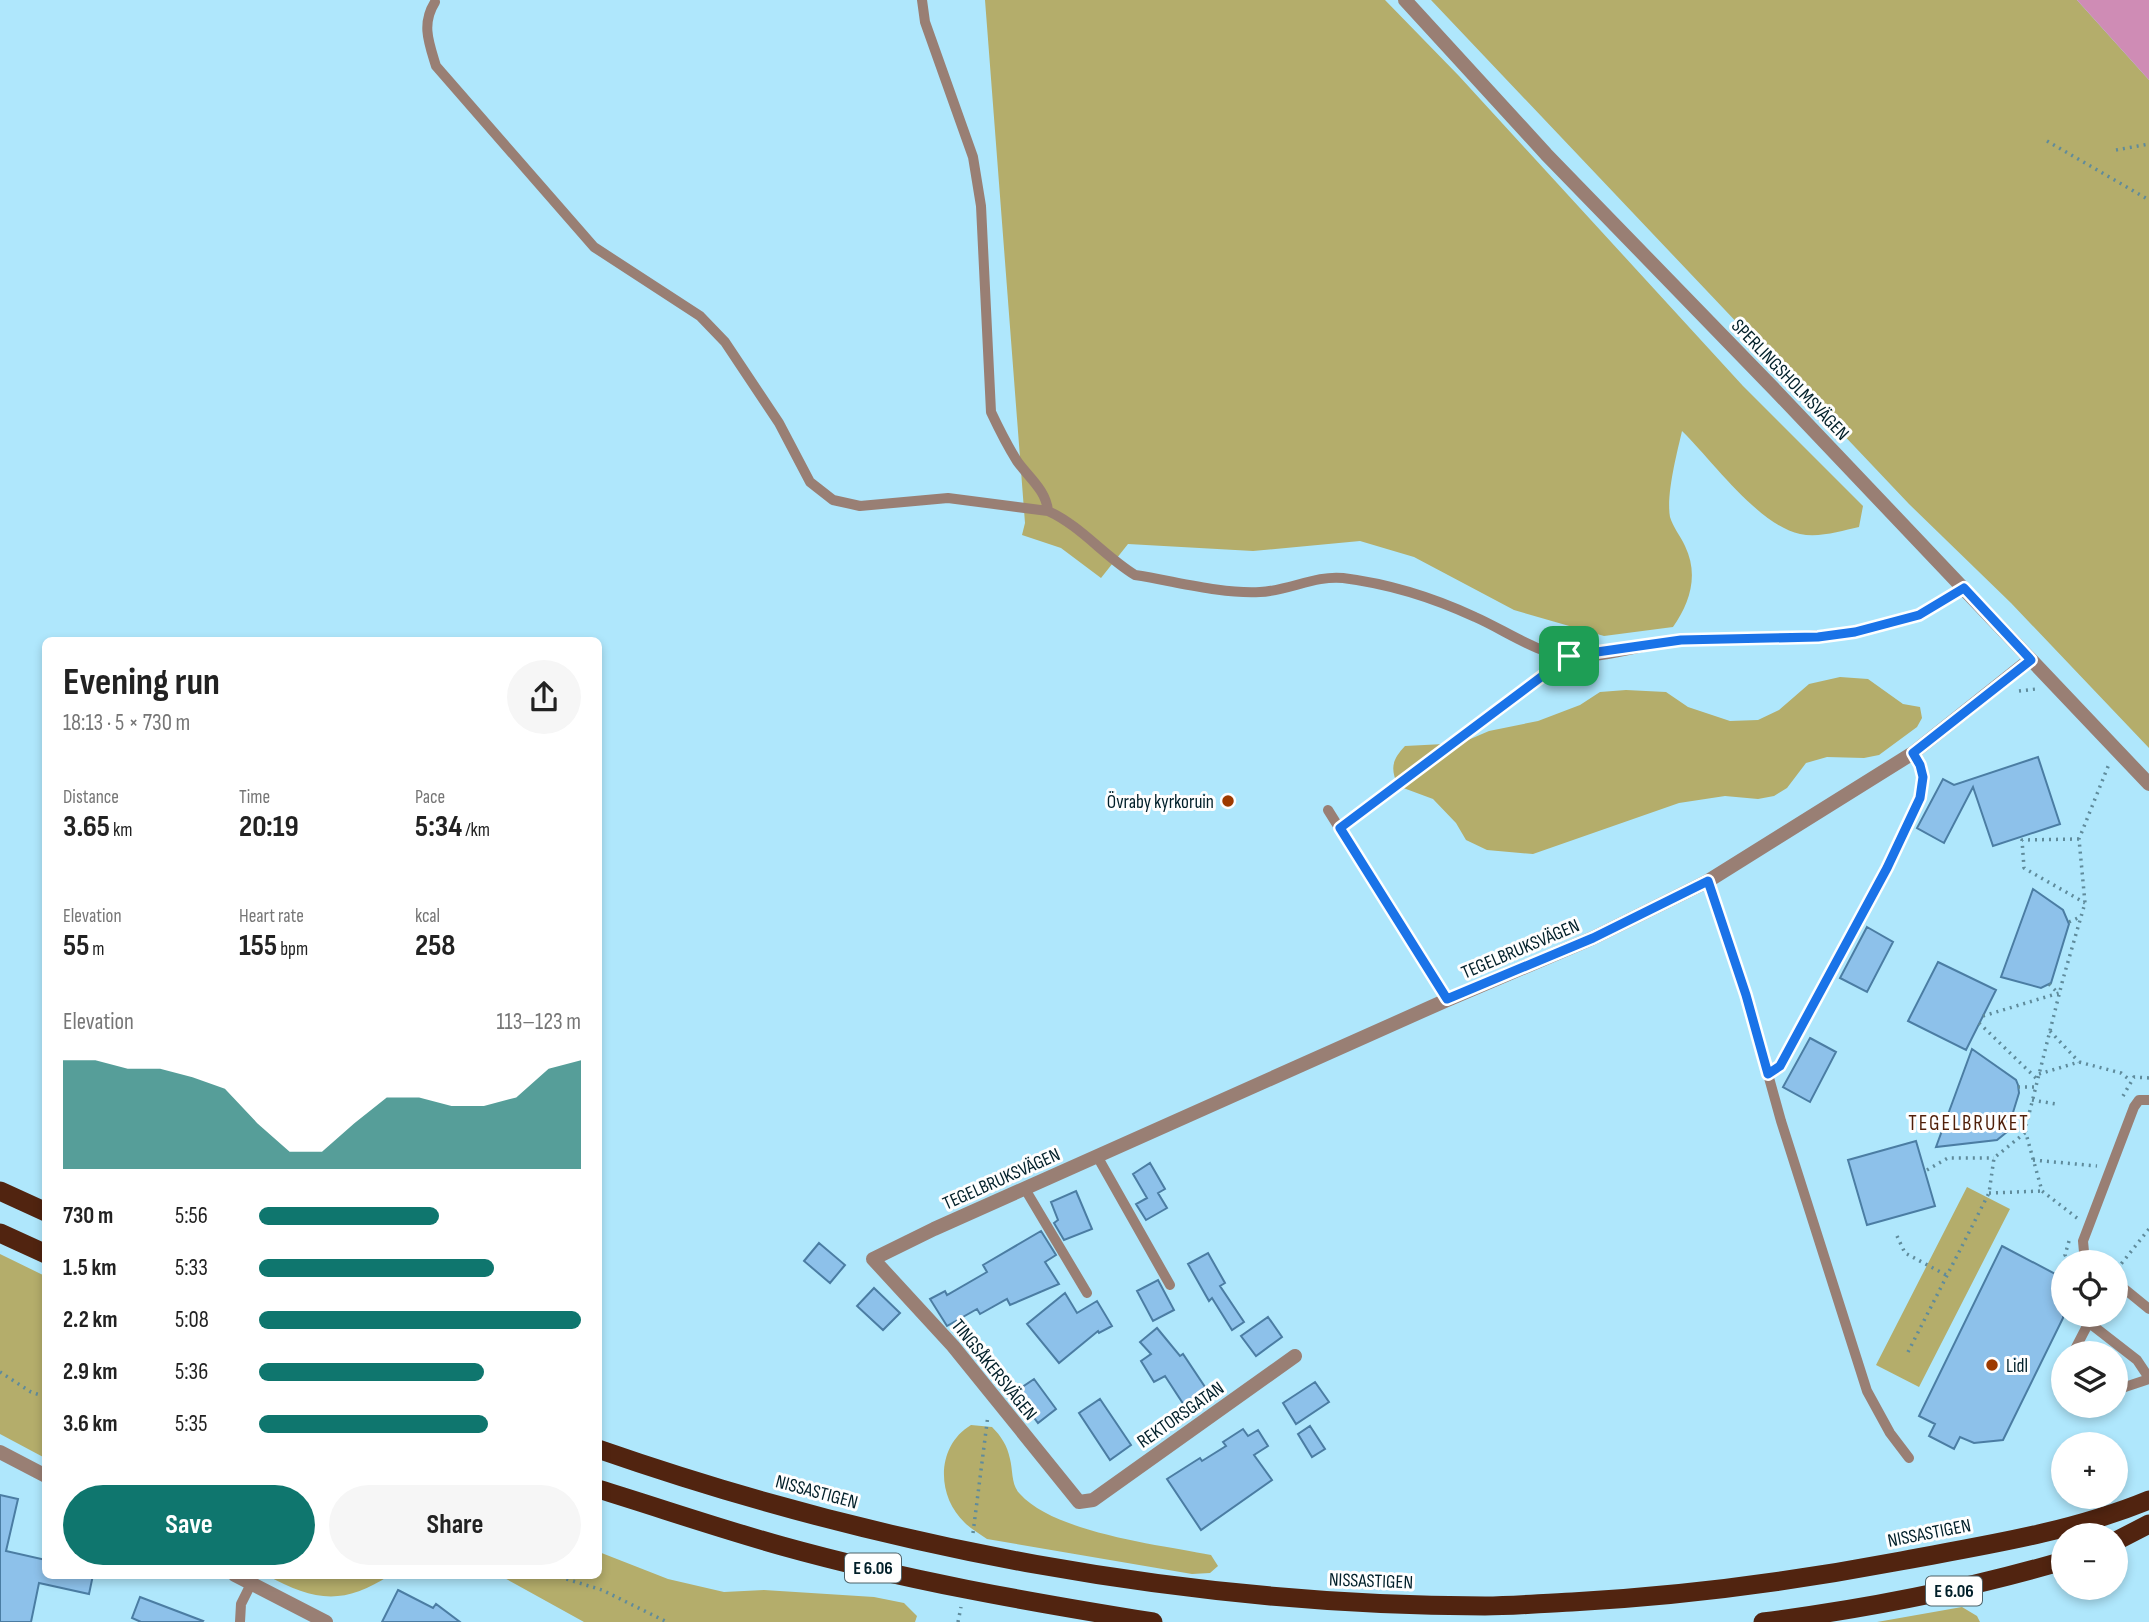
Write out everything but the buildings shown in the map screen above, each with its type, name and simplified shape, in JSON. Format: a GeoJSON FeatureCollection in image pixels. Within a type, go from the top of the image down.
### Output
{"type":"FeatureCollection","features":[{"type":"Feature","properties":{"kind":"highway"},"geometry":{"type":"LineString","coordinates":[[0,1191],[42,1210]]}},
{"type":"Feature","properties":{"kind":"highway"},"geometry":{"type":"LineString","coordinates":[[0,1233],[42,1253]]}},
{"type":"Feature","properties":{"kind":"highway","name":"NISSASTIGEN"},"geometry":{"type":"LineString","coordinates":[[602,1450],[791,1509],[949,1546],[1173,1586],[1343,1603],[1490,1606],[1667,1595],[1833,1574],[2073,1525],[2119,1513],[2149,1500]]}},
{"type":"Feature","properties":{"kind":"highway","name":"E 6.06"},"geometry":{"type":"LineString","coordinates":[[602,1490],[782,1546],[895,1574],[1017,1600],[1153,1622]]}},
{"type":"Feature","properties":{"kind":"highway"},"geometry":{"type":"LineString","coordinates":[[2128,1535],[2149,1524]]}},
{"type":"Feature","properties":{"kind":"highway","name":"E 6.06"},"geometry":{"type":"LineString","coordinates":[[1763,1622],[1843,1612],[1946,1593],[2051,1564]]}},
{"type":"Feature","properties":{"kind":"street","name":"SPERLINGSHOLMSVÄGEN"},"geometry":{"type":"LineString","coordinates":[[1405,0],[1546,154],[2149,784]]}},
{"type":"Feature","properties":{"kind":"street","name":"TEGELBRUKSVÄGEN"},"geometry":{"type":"LineString","coordinates":[[873,1259],[1447,999],[1593,938],[1708,881],[1913,753],[2031,660]]}},
{"type":"Feature","properties":{"kind":"street","name":"TINGSÅKERSVÄGEN"},"geometry":{"type":"LineString","coordinates":[[873,1259],[953,1346],[1079,1502],[1086,1502]]}},
{"type":"Feature","properties":{"kind":"street","name":"REKTORSGATAN"},"geometry":{"type":"LineString","coordinates":[[1086,1502],[1295,1356]]}},
{"type":"Feature","properties":{"kind":"street"},"geometry":{"type":"LineString","coordinates":[[0,1452],[42,1474]]}},
{"type":"Feature","properties":{"kind":"street"},"geometry":{"type":"LineString","coordinates":[[242,1579],[326,1622]]}},
{"type":"Feature","properties":{"kind":"lane"},"geometry":{"type":"LineString","coordinates":[[922,0],[925,22],[975,169],[981,206],[992,412],[1007,444],[1047,498],[1048,511]]}},
{"type":"Feature","properties":{"kind":"lane"},"geometry":{"type":"LineString","coordinates":[[435,2],[428,12],[425,31],[436,66],[594,247],[700,316],[725,342],[779,423],[810,482],[833,500],[860,506],[948,498],[1048,511],[1067,519],[1118,565],[1135,575],[1256,592],[1281,591],[1310,581],[1339,578],[1396,586],[1432,598],[1547,650],[1569,656],[1681,640],[1818,637],[1855,632],[1919,615],[1964,588]]}},
{"type":"Feature","properties":{"kind":"lane"},"geometry":{"type":"LineString","coordinates":[[1768,1074],[1780,1066],[1887,868],[1920,798],[1923,777],[1913,753]]}},
{"type":"Feature","properties":{"kind":"lane"},"geometry":{"type":"LineString","coordinates":[[1328,810],[1447,999]]}},
{"type":"Feature","properties":{"kind":"lane"},"geometry":{"type":"LineString","coordinates":[[1708,881],[1746,995],[1867,1391],[1890,1433],[1909,1458]]}},
{"type":"Feature","properties":{"kind":"lane"},"geometry":{"type":"LineString","coordinates":[[2084,1250],[2083,1241],[2134,1107],[2139,1100],[2149,1100]]}},
{"type":"Feature","properties":{"kind":"lane"},"geometry":{"type":"LineString","coordinates":[[1097,1156],[1170,1285]]}},
{"type":"Feature","properties":{"kind":"lane"},"geometry":{"type":"LineString","coordinates":[[1025,1189],[1087,1293]]}},
{"type":"Feature","properties":{"kind":"lane"},"geometry":{"type":"LineString","coordinates":[[2128,1292],[2149,1309]]}},
{"type":"Feature","properties":{"kind":"lane"},"geometry":{"type":"LineString","coordinates":[[2079,1341],[2087,1326],[2092,1325],[2113,1341]]}},
{"type":"Feature","properties":{"kind":"lane"},"geometry":{"type":"LineString","coordinates":[[2128,1353],[2137,1360],[2149,1378],[2128,1386]]}},
{"type":"Feature","properties":{"kind":"lane"},"geometry":{"type":"LineString","coordinates":[[240,1622],[241,1604],[251,1584]]}},
{"type":"Feature","properties":{"kind":"path"},"geometry":{"type":"LineString","coordinates":[[2048,141],[2149,200]]}},
{"type":"Feature","properties":{"kind":"path"},"geometry":{"type":"LineString","coordinates":[[2116,150],[2149,144]]}},
{"type":"Feature","properties":{"kind":"path"},"geometry":{"type":"LineString","coordinates":[[1340,828],[1569,656]]}},
{"type":"Feature","properties":{"kind":"path"},"geometry":{"type":"LineString","coordinates":[[2077,1218],[2042,1191],[2025,1132],[2058,992],[2085,903],[2079,839],[2109,762]]}},
{"type":"Feature","properties":{"kind":"path"},"geometry":{"type":"LineString","coordinates":[[2079,839],[2022,840],[2024,868],[2085,903]]}},
{"type":"Feature","properties":{"kind":"path"},"geometry":{"type":"LineString","coordinates":[[2069,922],[2081,916]]}},
{"type":"Feature","properties":{"kind":"path"},"geometry":{"type":"LineString","coordinates":[[2049,984],[2058,992]]}},
{"type":"Feature","properties":{"kind":"path"},"geometry":{"type":"LineString","coordinates":[[1983,1016],[2058,992]]}},
{"type":"Feature","properties":{"kind":"path"},"geometry":{"type":"LineString","coordinates":[[1979,1023],[2037,1080]]}},
{"type":"Feature","properties":{"kind":"path"},"geometry":{"type":"LineString","coordinates":[[2049,1031],[2079,1062]]}},
{"type":"Feature","properties":{"kind":"path"},"geometry":{"type":"LineString","coordinates":[[2039,1073],[2079,1062],[2121,1073],[2130,1080]]}},
{"type":"Feature","properties":{"kind":"path"},"geometry":{"type":"LineString","coordinates":[[2018,1087],[2036,1087]]}},
{"type":"Feature","properties":{"kind":"path"},"geometry":{"type":"LineString","coordinates":[[2032,1100],[2056,1104]]}},
{"type":"Feature","properties":{"kind":"path"},"geometry":{"type":"LineString","coordinates":[[1927,1170],[1948,1158],[1994,1158],[2025,1132]]}},
{"type":"Feature","properties":{"kind":"path"},"geometry":{"type":"LineString","coordinates":[[1908,1352],[1989,1194],[1994,1158]]}},
{"type":"Feature","properties":{"kind":"path"},"geometry":{"type":"LineString","coordinates":[[2034,1160],[2097,1166]]}},
{"type":"Feature","properties":{"kind":"path"},"geometry":{"type":"LineString","coordinates":[[1989,1194],[2042,1191]]}},
{"type":"Feature","properties":{"kind":"path"},"geometry":{"type":"LineString","coordinates":[[2128,1256],[2149,1229]]}},
{"type":"Feature","properties":{"kind":"path"},"geometry":{"type":"LineString","coordinates":[[1897,1236],[1905,1253],[1948,1276]]}},
{"type":"Feature","properties":{"kind":"path"},"geometry":{"type":"LineString","coordinates":[[0,1372],[42,1395]]}},
{"type":"Feature","properties":{"kind":"path"},"geometry":{"type":"LineString","coordinates":[[973,1533],[989,1412],[996,1401]]}},
{"type":"Feature","properties":{"kind":"path"},"geometry":{"type":"LineString","coordinates":[[566,1579],[602,1590],[667,1622]]}},
{"type":"Feature","properties":{"kind":"path"},"geometry":{"type":"LineString","coordinates":[[958,1622],[961,1605]]}},
{"type":"Feature","properties":{"kind":"shaded area"},"geometry":{"type":"Polygon","coordinates":[[[985,0],[1385,0],[1459,76],[1743,386],[1863,506],[1859,527],[1815,535],[1800,534],[1784,528],[1736,490],[1682,431],[1669,508],[1671,521],[1689,557],[1692,578],[1688,598],[1673,627],[1604,636],[1514,610],[1414,557],[1360,541],[1253,551],[1128,544],[1101,578],[1061,548],[1022,535],[1025,523],[985,0]]]}},
{"type":"Feature","properties":{"kind":"shaded area"},"geometry":{"type":"Polygon","coordinates":[[[1431,0],[2077,0],[2149,80],[2149,748],[2011,603],[1909,504],[1431,0]]]}},
{"type":"Feature","properties":{"kind":"shaded area"},"geometry":{"type":"Polygon","coordinates":[[[2077,0],[2149,0],[2149,80],[2077,0]]]}},
{"type":"Feature","properties":{"kind":"shaded area"},"geometry":{"type":"Polygon","coordinates":[[[1840,677],[1868,679],[1903,704],[1920,707],[1922,718],[1917,727],[1879,755],[1864,758],[1827,757],[1806,763],[1787,788],[1774,796],[1758,799],[1725,796],[1679,803],[1533,854],[1487,850],[1466,840],[1456,823],[1433,799],[1398,786],[1394,774],[1395,760],[1405,746],[1468,740],[1489,731],[1538,721],[1580,705],[1600,692],[1666,692],[1688,707],[1730,721],[1758,720],[1779,710],[1809,684],[1840,677]]]}},
{"type":"Feature","properties":{"kind":"shaded area"},"geometry":{"type":"Polygon","coordinates":[[[1967,1187],[2010,1209],[1919,1387],[1876,1365],[1967,1187]]]}},
{"type":"Feature","properties":{"kind":"shaded area"},"geometry":{"type":"Polygon","coordinates":[[[0,1254],[42,1275],[42,1456],[0,1434],[0,1254]]]}},
{"type":"Feature","properties":{"kind":"shaded area"},"geometry":{"type":"Polygon","coordinates":[[[971,1425],[992,1427],[998,1434],[1009,1454],[1017,1490],[1036,1507],[1083,1528],[1138,1542],[1211,1555],[1218,1566],[1210,1573],[1192,1574],[987,1539],[967,1525],[955,1512],[945,1486],[946,1458],[951,1445],[971,1425]]]}},
{"type":"Feature","properties":{"kind":"shaded area"},"geometry":{"type":"Polygon","coordinates":[[[602,1553],[668,1579],[724,1592],[764,1590],[874,1597],[904,1603],[917,1616],[915,1622],[584,1622],[506,1579],[602,1579],[602,1553]]]}},
{"type":"Feature","properties":{"kind":"shaded area"},"geometry":{"type":"Polygon","coordinates":[[[274,1579],[383,1579],[358,1592],[328,1596],[314,1595],[274,1579]]]}},
{"type":"Feature","properties":{"kind":"shaded area"},"geometry":{"type":"Polygon","coordinates":[[[1962,1607],[1977,1616],[1980,1622],[1877,1622],[1962,1607]]]}},
{"type":"Feature","properties":{"kind":"place","name":"Övraby kyrkoruin"},"geometry":{"type":"Point","coordinates":[1228,801]}},
{"type":"Feature","properties":{"kind":"place","name":"Lidl"},"geometry":{"type":"Point","coordinates":[1992,1365]}},
{"type":"Feature","properties":{"kind":"district","name":"TEGELBRUKET"},"geometry":{"type":"Point","coordinates":[1969,1123]}},
{"type":"Feature","properties":{"kind":"route"},"geometry":{"type":"LineString","coordinates":[[1964,588],[2031,660],[1913,753],[1923,777],[1920,798],[1887,868],[1776,1071],[1768,1074],[1746,995],[1708,881],[1593,938],[1447,999],[1340,828],[1569,656],[1681,640],[1818,637],[1855,632],[1919,615],[1947,601],[1964,588]]}}]}
